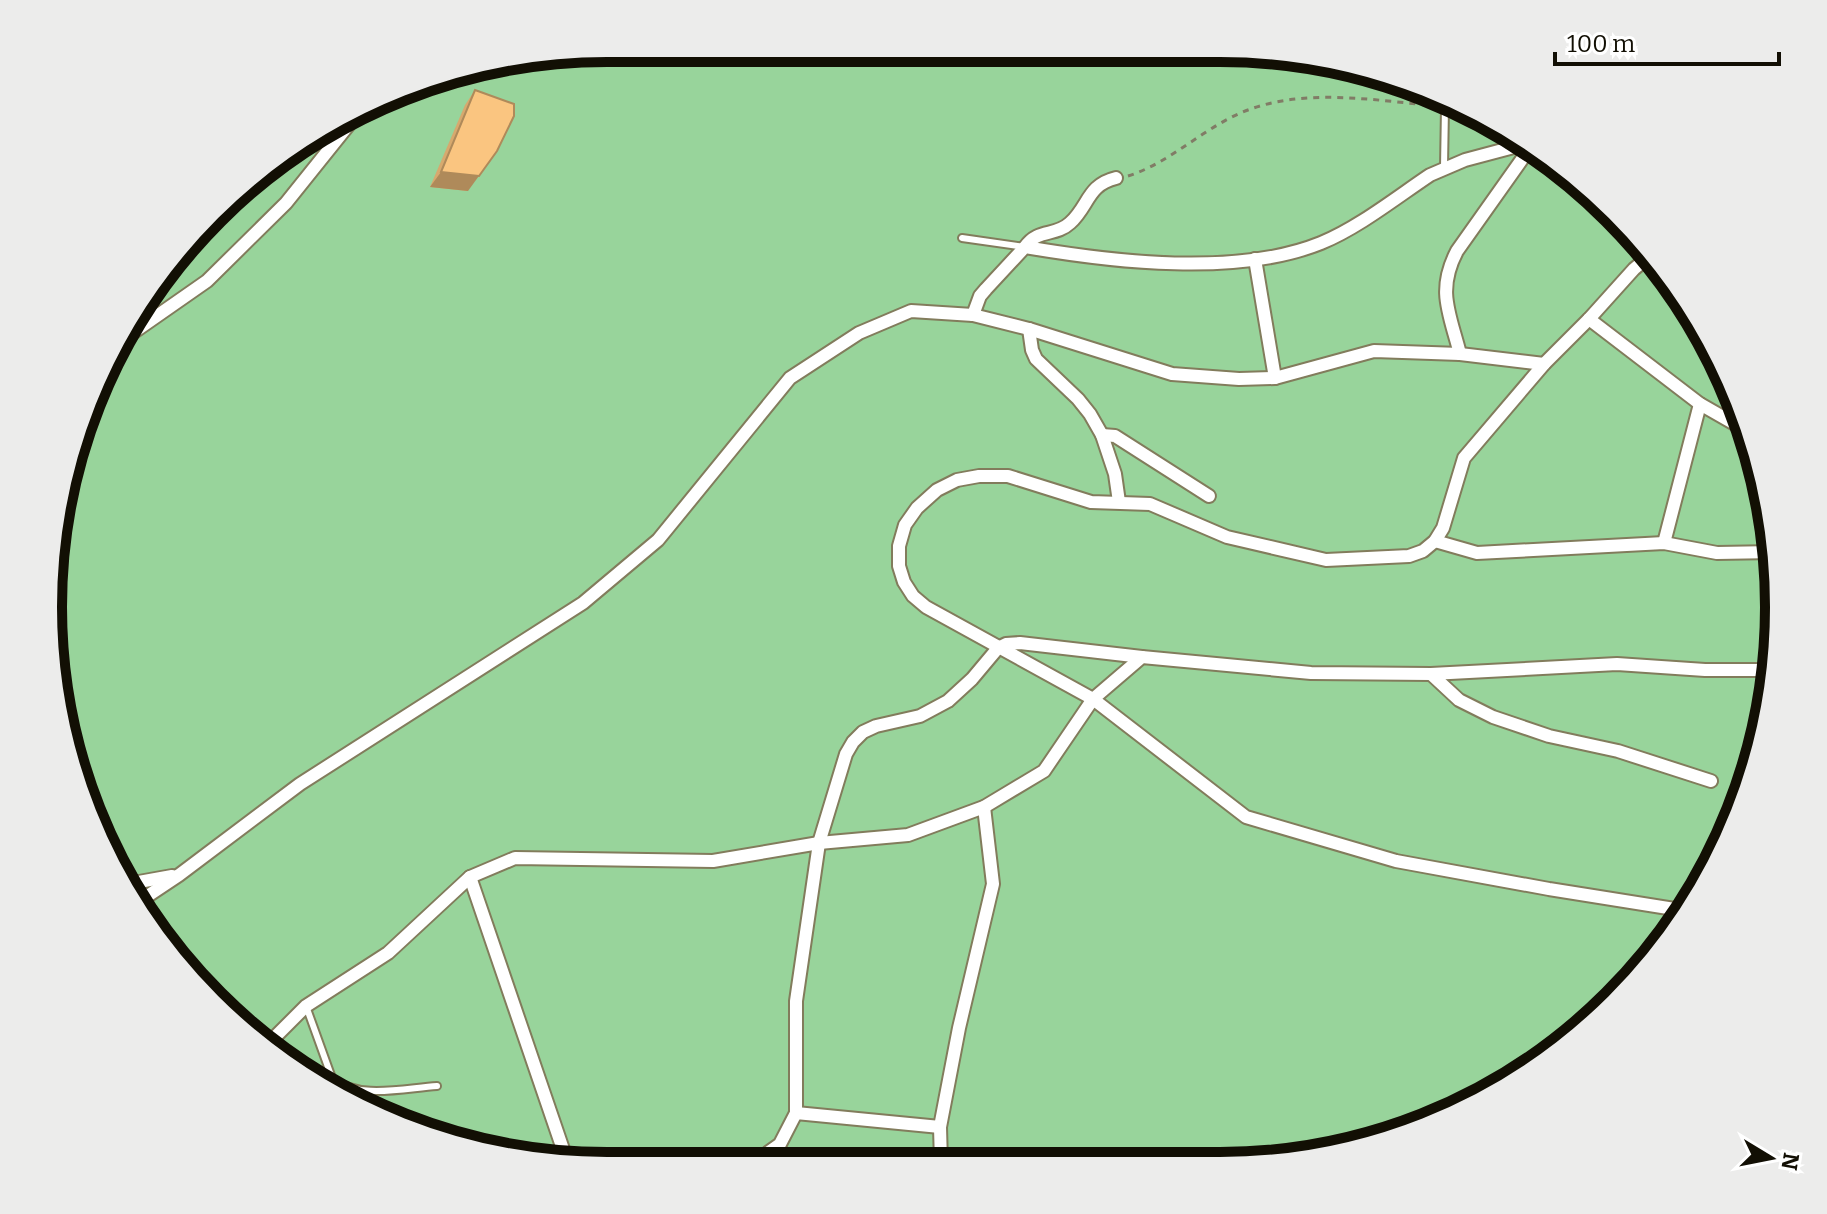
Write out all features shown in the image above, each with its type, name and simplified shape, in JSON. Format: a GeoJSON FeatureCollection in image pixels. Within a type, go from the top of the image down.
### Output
{"type":"FeatureCollection","features":[{"type":"Feature","properties":{"kind":"street"},"geometry":{"type":"LineString","coordinates":[[138,329],[207,281],[286,203],[345,129]]}},
{"type":"Feature","properties":{"kind":"street"},"geometry":{"type":"LineString","coordinates":[[1025,247],[1103,259],[1193,263],[1280,255],[1324,242],[1344,232],[1444,167],[1513,147]]}},
{"type":"Feature","properties":{"kind":"street"},"geometry":{"type":"LineString","coordinates":[[1460,354],[1445,294],[1449,266],[1525,155]]}},
{"type":"Feature","properties":{"kind":"street"},"geometry":{"type":"LineString","coordinates":[[973,315],[980,296],[1032,237],[1068,225],[1092,191],[1116,178]]}},
{"type":"Feature","properties":{"kind":"street"},"geometry":{"type":"LineString","coordinates":[[1255,259],[1275,378]]}},
{"type":"Feature","properties":{"kind":"street"},"geometry":{"type":"LineString","coordinates":[[1642,262],[1544,364],[1464,458],[1443,528],[1435,541],[1423,551],[1409,556],[1326,560],[1227,537],[1150,504],[1091,502],[1008,476],[979,476],[957,480],[937,490],[917,508],[905,525],[899,546],[899,566],[913,596],[926,607],[1093,699],[1246,817],[1396,861],[1674,909]]}},
{"type":"Feature","properties":{"kind":"street"},"geometry":{"type":"LineString","coordinates":[[146,897],[300,784],[583,603],[658,540],[790,378],[859,333],[911,311],[973,315],[1029,329],[1172,374],[1275,378],[1374,351],[1460,354],[1544,364]]}},
{"type":"Feature","properties":{"kind":"street"},"geometry":{"type":"LineString","coordinates":[[1589,319],[1700,404],[1733,423]]}},
{"type":"Feature","properties":{"kind":"street"},"geometry":{"type":"LineString","coordinates":[[1029,329],[1036,359],[1078,399],[1102,435],[1115,474],[1119,502]]}},
{"type":"Feature","properties":{"kind":"street"},"geometry":{"type":"LineString","coordinates":[[1664,543],[1700,404]]}},
{"type":"Feature","properties":{"kind":"street"},"geometry":{"type":"LineString","coordinates":[[1102,435],[1115,436],[1209,496]]}},
{"type":"Feature","properties":{"kind":"street"},"geometry":{"type":"LineString","coordinates":[[1435,541],[1477,553],[1664,543],[1717,553],[1762,552]]}},
{"type":"Feature","properties":{"kind":"street"},"geometry":{"type":"LineString","coordinates":[[769,1152],[780,1144],[796,1113],[796,1001],[819,843],[846,754],[863,732],[920,716],[948,701],[998,648],[1006,644],[1311,673],[1431,674],[1617,664],[1761,670]]}},
{"type":"Feature","properties":{"kind":"street"},"geometry":{"type":"LineString","coordinates":[[274,1038],[306,1006],[388,953],[470,877],[515,858],[713,861],[819,843],[908,835],[984,807],[1044,771],[1093,699],[1142,657]]}},
{"type":"Feature","properties":{"kind":"street"},"geometry":{"type":"LineString","coordinates":[[1431,674],[1459,700],[1493,717],[1549,736],[1618,751],[1711,781]]}},
{"type":"Feature","properties":{"kind":"street"},"geometry":{"type":"LineString","coordinates":[[941,1152],[940,1127],[959,1028],[993,884],[984,807]]}},
{"type":"Feature","properties":{"kind":"street"},"geometry":{"type":"LineString","coordinates":[[137,882],[179,875]]}},
{"type":"Feature","properties":{"kind":"street"},"geometry":{"type":"LineString","coordinates":[[470,877],[563,1150]]}},
{"type":"Feature","properties":{"kind":"street"},"geometry":{"type":"LineString","coordinates":[[796,1113],[940,1127]]}},
{"type":"Feature","properties":{"kind":"lane"},"geometry":{"type":"LineString","coordinates":[[1444,167],[1445,110]]}},
{"type":"Feature","properties":{"kind":"lane"},"geometry":{"type":"LineString","coordinates":[[962,238],[1025,247]]}},
{"type":"Feature","properties":{"kind":"lane"},"geometry":{"type":"LineString","coordinates":[[306,1006],[332,1078]]}},
{"type":"Feature","properties":{"kind":"lane"},"geometry":{"type":"LineString","coordinates":[[357,1091],[437,1086]]}},
{"type":"Feature","properties":{"kind":"path"},"geometry":{"type":"LineString","coordinates":[[1116,178],[1158,164],[1229,118],[1275,103],[1307,98],[1436,106]]}},
{"type":"Feature","properties":{"kind":"green space"},"geometry":{"type":"Polygon","coordinates":[[[1220,62],[1291,67],[1361,81],[1429,103],[1493,135],[1579,197],[1652,275],[1673,304],[1709,366],[1724,398],[1746,466],[1755,501],[1764,571],[1764,643],[1760,678],[1755,713],[1736,782],[1724,816],[1692,880],[1630,966],[1552,1039],[1523,1060],[1461,1096],[1429,1111],[1361,1133],[1326,1142],[1256,1151],[607,1152],[536,1147],[466,1133],[398,1111],[334,1079],[248,1017],[197,966],[135,880],[103,816],[81,748],[72,713],[63,643],[63,571],[72,501],[91,432],[118,366],[154,304],[197,248],[275,175],[334,135],[398,103],[501,72],[571,63],[1220,62]]]}},
{"type":"Feature","properties":{"kind":"building"},"geometry":{"type":"Polygon","coordinates":[[[475,90],[514,104],[514,116],[497,151],[479,176],[441,172],[475,90]]]}}]}
